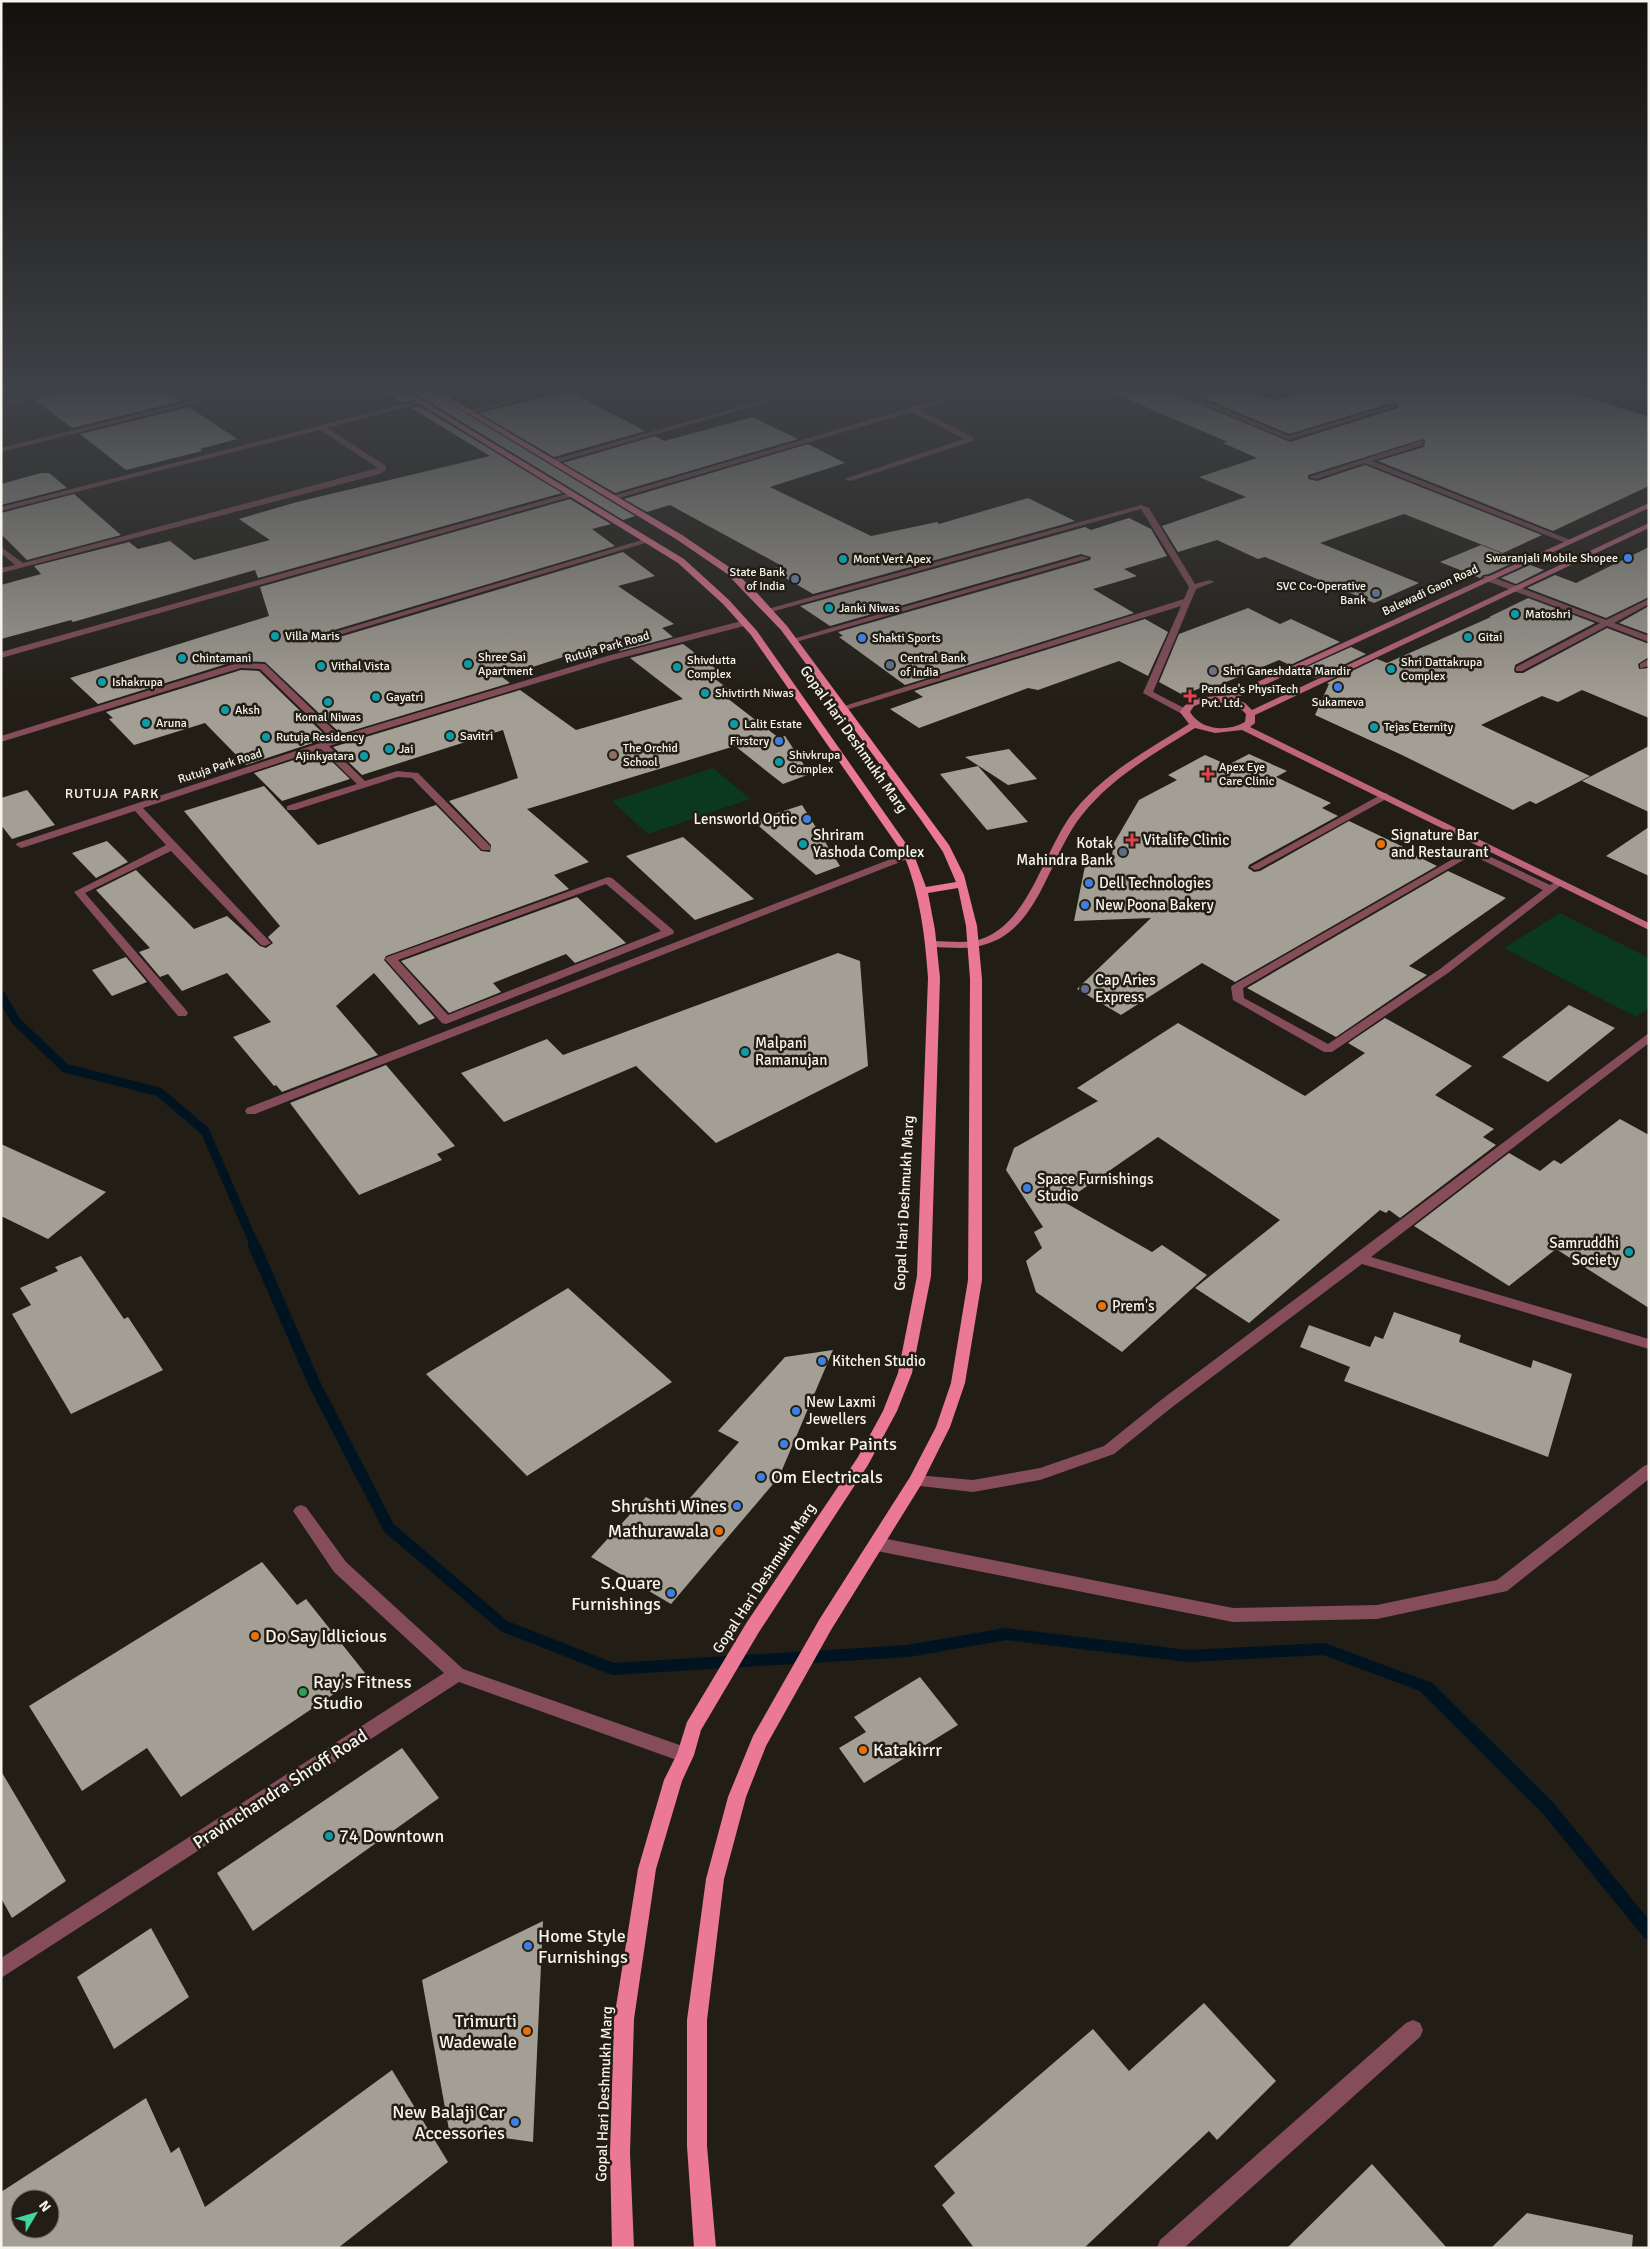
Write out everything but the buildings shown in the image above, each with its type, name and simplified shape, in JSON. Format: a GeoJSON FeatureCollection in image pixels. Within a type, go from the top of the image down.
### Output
{"type":"FeatureCollection","features":[{"type":"Feature","properties":{"kind":"main road","name":"Gopal Hari Deshmukh Marg"},"geometry":{"type":"LineString","coordinates":[[575,496],[681,561],[745,622],[909,855],[920,878],[923,891],[932,944],[934,978],[924,1276],[905,1372],[890,1411],[863,1461],[753,1627],[693,1728],[685,1755],[673,1780],[647,1869],[624,2019],[620,2153],[624,2248]]}},
{"type":"Feature","properties":{"kind":"main road","name":"Gopal Hari Deshmukh Marg"},"geometry":{"type":"LineString","coordinates":[[613,497],[707,554],[729,571],[768,610],[793,640],[925,818],[944,847],[961,884],[974,944],[976,979],[975,1280],[958,1383],[942,1427],[916,1481],[825,1625],[759,1742],[737,1797],[715,1879],[697,2020],[697,2146],[704,2248]]}},
{"type":"Feature","properties":{"kind":"main road","name":"Balewadi Gaon Road"},"geometry":{"type":"LineString","coordinates":[[1222,700],[1649,505]]}},
{"type":"Feature","properties":{"kind":"main road"},"geometry":{"type":"LineString","coordinates":[[1251,714],[1649,525]]}},
{"type":"Feature","properties":{"kind":"main road"},"geometry":{"type":"LineString","coordinates":[[1205,699],[1222,700],[1241,705],[1251,714],[1250,723],[1243,728],[1220,731],[1196,724],[1188,719],[1185,712],[1188,706],[1205,699]]}},
{"type":"Feature","properties":{"kind":"main road"},"geometry":{"type":"LineString","coordinates":[[932,944],[974,944],[991,939],[1008,930],[1024,912],[1056,844],[1077,813],[1123,768],[1196,724]]}},
{"type":"Feature","properties":{"kind":"main road"},"geometry":{"type":"LineString","coordinates":[[1243,728],[1384,796],[1555,886],[1649,927]]}},
{"type":"Feature","properties":{"kind":"main road"},"geometry":{"type":"LineString","coordinates":[[923,891],[961,884]]}},
{"type":"Feature","properties":{"kind":"street"},"geometry":{"type":"LineString","coordinates":[[1,509],[52,496]]}},
{"type":"Feature","properties":{"kind":"street"},"geometry":{"type":"LineString","coordinates":[[1,571],[288,496]]}},
{"type":"Feature","properties":{"kind":"street"},"geometry":{"type":"LineString","coordinates":[[1,655],[570,496]]}},
{"type":"Feature","properties":{"kind":"street"},"geometry":{"type":"LineString","coordinates":[[1455,496],[1569,541]]}},
{"type":"Feature","properties":{"kind":"street"},"geometry":{"type":"LineString","coordinates":[[768,610],[1141,506],[1145,508],[1194,587]]}},
{"type":"Feature","properties":{"kind":"street"},"geometry":{"type":"LineString","coordinates":[[329,634],[648,541]]}},
{"type":"Feature","properties":{"kind":"street"},"geometry":{"type":"LineString","coordinates":[[1,549],[22,566]]}},
{"type":"Feature","properties":{"kind":"street"},"geometry":{"type":"LineString","coordinates":[[793,640],[1085,558]]}},
{"type":"Feature","properties":{"kind":"street"},"geometry":{"type":"LineString","coordinates":[[1488,578],[1649,639]]}},
{"type":"Feature","properties":{"kind":"street"},"geometry":{"type":"LineString","coordinates":[[1185,712],[1148,693],[1194,587],[1210,582]]}},
{"type":"Feature","properties":{"kind":"street"},"geometry":{"type":"LineString","coordinates":[[844,708],[1187,601]]}},
{"type":"Feature","properties":{"kind":"street"},"geometry":{"type":"LineString","coordinates":[[1519,669],[1649,601]]}},
{"type":"Feature","properties":{"kind":"street","name":"Rutuja Park Road"},"geometry":{"type":"LineString","coordinates":[[21,845],[338,740],[610,658],[745,622]]}},
{"type":"Feature","properties":{"kind":"street"},"geometry":{"type":"LineString","coordinates":[[1,739],[240,665],[253,664],[262,666],[338,740]]}},
{"type":"Feature","properties":{"kind":"street"},"geometry":{"type":"LineString","coordinates":[[323,745],[364,785]]}},
{"type":"Feature","properties":{"kind":"street"},"geometry":{"type":"LineString","coordinates":[[290,808],[397,774],[415,775],[486,848]]}},
{"type":"Feature","properties":{"kind":"street"},"geometry":{"type":"LineString","coordinates":[[1255,867],[1384,796]]}},
{"type":"Feature","properties":{"kind":"street"},"geometry":{"type":"LineString","coordinates":[[137,806],[172,846],[265,943]]}},
{"type":"Feature","properties":{"kind":"street"},"geometry":{"type":"LineString","coordinates":[[172,846],[79,892],[182,1013]]}},
{"type":"Feature","properties":{"kind":"street"},"geometry":{"type":"LineString","coordinates":[[1472,851],[1555,886],[1444,971],[1328,1049],[1239,1000],[1238,987],[1472,851]]}},
{"type":"Feature","properties":{"kind":"street"},"geometry":{"type":"LineString","coordinates":[[251,1111],[909,855]]}},
{"type":"Feature","properties":{"kind":"street"},"geometry":{"type":"LineString","coordinates":[[608,880],[668,932],[580,967],[446,1020],[391,958],[608,880]]}},
{"type":"Feature","properties":{"kind":"street"},"geometry":{"type":"LineString","coordinates":[[580,967],[591,979]]}},
{"type":"Feature","properties":{"kind":"street"},"geometry":{"type":"LineString","coordinates":[[916,1481],[973,1486],[1040,1474],[1109,1450],[1166,1404],[1360,1259],[1649,1037]]}},
{"type":"Feature","properties":{"kind":"street"},"geometry":{"type":"LineString","coordinates":[[1360,1259],[1649,1344]]}},
{"type":"Feature","properties":{"kind":"street"},"geometry":{"type":"LineString","coordinates":[[877,1544],[1232,1614],[1377,1612],[1501,1586],[1649,1470]]}},
{"type":"Feature","properties":{"kind":"street"},"geometry":{"type":"LineString","coordinates":[[301,1511],[340,1567],[457,1674],[685,1755]]}},
{"type":"Feature","properties":{"kind":"street","name":"Pravinchandra Shroff Road"},"geometry":{"type":"LineString","coordinates":[[1,1969],[457,1674]]}},
{"type":"Feature","properties":{"kind":"street"},"geometry":{"type":"LineString","coordinates":[[1168,2248],[1413,2030]]}},
{"type":"Feature","properties":{"kind":"green space"},"geometry":{"type":"Polygon","coordinates":[[[713,768],[750,799],[648,834],[612,801],[713,768]]]}},
{"type":"Feature","properties":{"kind":"green space"},"geometry":{"type":"Polygon","coordinates":[[[1560,913],[1649,958],[1649,1008],[1636,1017],[1504,948],[1560,913]]]}},
{"type":"Feature","properties":{"kind":"waterway"},"geometry":{"type":"LineString","coordinates":[[1,995],[16,1021],[65,1068],[159,1092],[205,1131],[255,1246]]}},
{"type":"Feature","properties":{"kind":"waterway"},"geometry":{"type":"LineString","coordinates":[[254,1245],[314,1383],[389,1528],[504,1626],[613,1669],[908,1651],[1006,1634],[1188,1656],[1324,1649],[1428,1689]]}},
{"type":"Feature","properties":{"kind":"waterway"},"geometry":{"type":"LineString","coordinates":[[1428,1689],[1548,1808],[1649,1932]]}},
{"type":"Feature","properties":{"kind":"place","name":"Swaranjali Mobile Shopee"},"geometry":{"type":"Point","coordinates":[1628,558]}},
{"type":"Feature","properties":{"kind":"place","name":"Mont Vert Apex"},"geometry":{"type":"Point","coordinates":[843,559]}},
{"type":"Feature","properties":{"kind":"place","name":"State Bank of India"},"geometry":{"type":"Point","coordinates":[795,579]}},
{"type":"Feature","properties":{"kind":"place","name":"SVC Co-Operative Bank"},"geometry":{"type":"Point","coordinates":[1376,593]}},
{"type":"Feature","properties":{"kind":"place","name":"Janki Niwas"},"geometry":{"type":"Point","coordinates":[829,608]}},
{"type":"Feature","properties":{"kind":"place","name":"Matoshri"},"geometry":{"type":"Point","coordinates":[1515,614]}},
{"type":"Feature","properties":{"kind":"place","name":"Villa Maris"},"geometry":{"type":"Point","coordinates":[275,636]}},
{"type":"Feature","properties":{"kind":"place","name":"Gitai"},"geometry":{"type":"Point","coordinates":[1468,637]}},
{"type":"Feature","properties":{"kind":"place","name":"Shakti Sports"},"geometry":{"type":"Point","coordinates":[862,638]}},
{"type":"Feature","properties":{"kind":"place","name":"Chintamani"},"geometry":{"type":"Point","coordinates":[182,658]}},
{"type":"Feature","properties":{"kind":"place","name":"Shree Sai Apartment"},"geometry":{"type":"Point","coordinates":[468,664]}},
{"type":"Feature","properties":{"kind":"place","name":"Central Bank of India"},"geometry":{"type":"Point","coordinates":[890,665]}},
{"type":"Feature","properties":{"kind":"place","name":"Vithal Vista"},"geometry":{"type":"Point","coordinates":[321,666]}},
{"type":"Feature","properties":{"kind":"place","name":"Shivdutta Complex"},"geometry":{"type":"Point","coordinates":[677,667]}},
{"type":"Feature","properties":{"kind":"place","name":"Shri Dattakrupa Complex"},"geometry":{"type":"Point","coordinates":[1391,669]}},
{"type":"Feature","properties":{"kind":"place","name":"Shri Ganeshdatta Mandir"},"geometry":{"type":"Point","coordinates":[1213,671]}},
{"type":"Feature","properties":{"kind":"place","name":"Ishakrupa"},"geometry":{"type":"Point","coordinates":[102,682]}},
{"type":"Feature","properties":{"kind":"place","name":"Sukameva"},"geometry":{"type":"Point","coordinates":[1338,687]}},
{"type":"Feature","properties":{"kind":"place","name":"Shivtirth Niwas"},"geometry":{"type":"Point","coordinates":[705,693]}},
{"type":"Feature","properties":{"kind":"place","name":"Pendse's PhysiTech Pvt. Ltd."},"geometry":{"type":"Point","coordinates":[1190,696]}},
{"type":"Feature","properties":{"kind":"place","name":"Gayatri"},"geometry":{"type":"Point","coordinates":[376,697]}},
{"type":"Feature","properties":{"kind":"place","name":"Komal Niwas"},"geometry":{"type":"Point","coordinates":[328,702]}},
{"type":"Feature","properties":{"kind":"place","name":"Aksh"},"geometry":{"type":"Point","coordinates":[225,710]}},
{"type":"Feature","properties":{"kind":"place","name":"Aruna"},"geometry":{"type":"Point","coordinates":[146,723]}},
{"type":"Feature","properties":{"kind":"place","name":"Lalit Estate"},"geometry":{"type":"Point","coordinates":[734,724]}},
{"type":"Feature","properties":{"kind":"place","name":"Tejas Eternity"},"geometry":{"type":"Point","coordinates":[1374,727]}},
{"type":"Feature","properties":{"kind":"place","name":"Savitri"},"geometry":{"type":"Point","coordinates":[450,736]}},
{"type":"Feature","properties":{"kind":"place","name":"Rutuja Residency"},"geometry":{"type":"Point","coordinates":[266,737]}},
{"type":"Feature","properties":{"kind":"place","name":"Firstcry"},"geometry":{"type":"Point","coordinates":[779,741]}},
{"type":"Feature","properties":{"kind":"place","name":"Jai"},"geometry":{"type":"Point","coordinates":[389,749]}},
{"type":"Feature","properties":{"kind":"place","name":"The Orchid School"},"geometry":{"type":"Point","coordinates":[613,755]}},
{"type":"Feature","properties":{"kind":"place","name":"Ajinkyatara"},"geometry":{"type":"Point","coordinates":[364,756]}},
{"type":"Feature","properties":{"kind":"place","name":"Shivkrupa Complex"},"geometry":{"type":"Point","coordinates":[779,762]}},
{"type":"Feature","properties":{"kind":"place","name":"Apex Eye Care Clinic"},"geometry":{"type":"Point","coordinates":[1208,774]}},
{"type":"Feature","properties":{"kind":"place","name":"Lensworld Optic"},"geometry":{"type":"Point","coordinates":[807,819]}},
{"type":"Feature","properties":{"kind":"place","name":"Vitalife Clinic"},"geometry":{"type":"Point","coordinates":[1132,840]}},
{"type":"Feature","properties":{"kind":"place","name":"Shriram Yashoda Complex"},"geometry":{"type":"Point","coordinates":[803,844]}},
{"type":"Feature","properties":{"kind":"place","name":"Signature Bar and Restaurant"},"geometry":{"type":"Point","coordinates":[1381,844]}},
{"type":"Feature","properties":{"kind":"place","name":"Kotak Mahindra Bank"},"geometry":{"type":"Point","coordinates":[1123,852]}},
{"type":"Feature","properties":{"kind":"place","name":"Dell Technologies"},"geometry":{"type":"Point","coordinates":[1089,883]}},
{"type":"Feature","properties":{"kind":"place","name":"New Poona Bakery"},"geometry":{"type":"Point","coordinates":[1085,905]}},
{"type":"Feature","properties":{"kind":"place","name":"Cap Aries Express"},"geometry":{"type":"Point","coordinates":[1085,989]}},
{"type":"Feature","properties":{"kind":"place","name":"Malpani Ramanujan"},"geometry":{"type":"Point","coordinates":[745,1052]}},
{"type":"Feature","properties":{"kind":"place","name":"Space Furnishings Studio"},"geometry":{"type":"Point","coordinates":[1027,1188]}},
{"type":"Feature","properties":{"kind":"place","name":"Samruddhi Society"},"geometry":{"type":"Point","coordinates":[1629,1252]}},
{"type":"Feature","properties":{"kind":"place","name":"Prem's"},"geometry":{"type":"Point","coordinates":[1102,1306]}},
{"type":"Feature","properties":{"kind":"place","name":"Kitchen Studio"},"geometry":{"type":"Point","coordinates":[822,1361]}},
{"type":"Feature","properties":{"kind":"place","name":"New Laxmi Jewellers"},"geometry":{"type":"Point","coordinates":[796,1411]}},
{"type":"Feature","properties":{"kind":"place","name":"Omkar Paints"},"geometry":{"type":"Point","coordinates":[784,1444]}},
{"type":"Feature","properties":{"kind":"place","name":"Om Electricals"},"geometry":{"type":"Point","coordinates":[761,1477]}},
{"type":"Feature","properties":{"kind":"place","name":"Shrushti Wines"},"geometry":{"type":"Point","coordinates":[737,1506]}},
{"type":"Feature","properties":{"kind":"place","name":"Mathurawala"},"geometry":{"type":"Point","coordinates":[719,1531]}},
{"type":"Feature","properties":{"kind":"place","name":"S.Quare Furnishings"},"geometry":{"type":"Point","coordinates":[671,1593]}},
{"type":"Feature","properties":{"kind":"place","name":"Do Say Idlicious"},"geometry":{"type":"Point","coordinates":[255,1636]}},
{"type":"Feature","properties":{"kind":"place","name":"Ray's Fitness Studio"},"geometry":{"type":"Point","coordinates":[303,1692]}},
{"type":"Feature","properties":{"kind":"place","name":"Katakirrr"},"geometry":{"type":"Point","coordinates":[863,1750]}},
{"type":"Feature","properties":{"kind":"place","name":"74 Downtown"},"geometry":{"type":"Point","coordinates":[329,1836]}},
{"type":"Feature","properties":{"kind":"place","name":"Home Style Furnishings"},"geometry":{"type":"Point","coordinates":[528,1946]}},
{"type":"Feature","properties":{"kind":"place","name":"Trimurti Wadewale"},"geometry":{"type":"Point","coordinates":[527,2031]}},
{"type":"Feature","properties":{"kind":"place","name":"New Balaji Car Accessories"},"geometry":{"type":"Point","coordinates":[515,2122]}},
{"type":"Feature","properties":{"kind":"district","name":"RUTUJA PARK"},"geometry":{"type":"Point","coordinates":[112,793]}}]}
